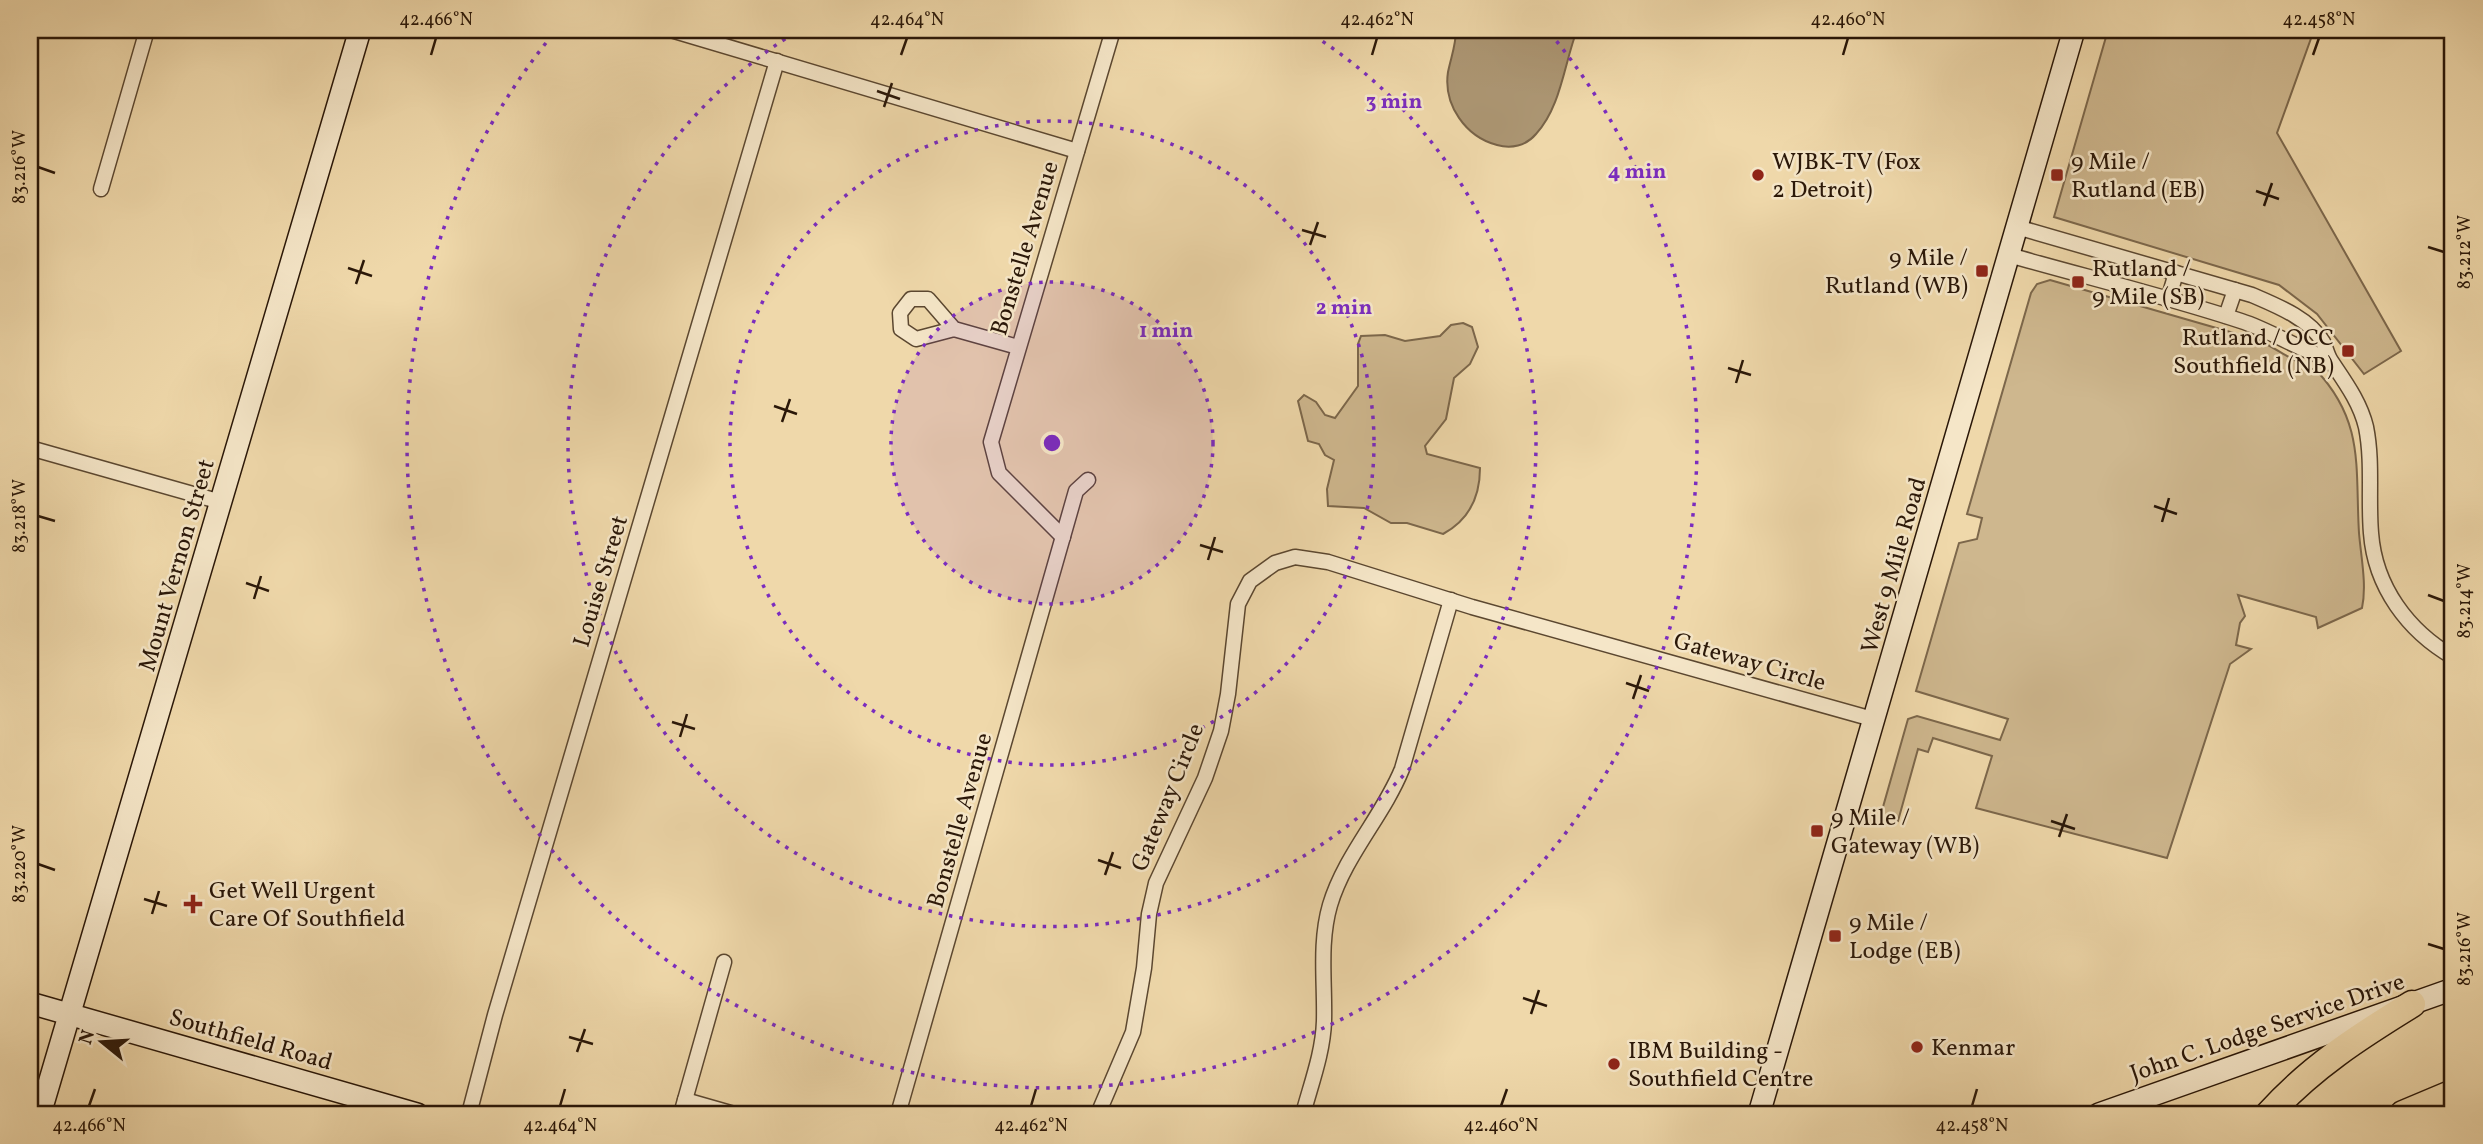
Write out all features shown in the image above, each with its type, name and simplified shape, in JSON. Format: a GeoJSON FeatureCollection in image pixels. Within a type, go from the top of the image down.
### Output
{"type":"FeatureCollection","features":[{"type":"Feature","properties":{"kind":"highway"},"geometry":{"type":"LineString","coordinates":[[2269,1114],[2309,1074],[2352,1041],[2412,1004]]}},
{"type":"Feature","properties":{"kind":"highway"},"geometry":{"type":"LineString","coordinates":[[2403,1114],[2453,1093]]}},
{"type":"Feature","properties":{"kind":"main road","name":"Mount Vernon Street"},"geometry":{"type":"LineString","coordinates":[[40,1114],[360,30]]}},
{"type":"Feature","properties":{"kind":"main road","name":"West 9 Mile Road"},"geometry":{"type":"LineString","coordinates":[[1759,1114],[1876,720],[2074,30]]}},
{"type":"Feature","properties":{"kind":"main road","name":"John C. Lodge Service Drive"},"geometry":{"type":"LineString","coordinates":[[2099,1114],[2453,989]]}},
{"type":"Feature","properties":{"kind":"main road","name":"Southfield Road"},"geometry":{"type":"LineString","coordinates":[[30,1003],[417,1114]]}},
{"type":"Feature","properties":{"kind":"street"},"geometry":{"type":"LineString","coordinates":[[101,189],[147,30]]}},
{"type":"Feature","properties":{"kind":"street"},"geometry":{"type":"LineString","coordinates":[[671,30],[1077,151]]}},
{"type":"Feature","properties":{"kind":"street","name":"Bonstelle Avenue"},"geometry":{"type":"LineString","coordinates":[[1062,537],[1004,480],[994,465],[991,453],[993,429],[1113,30]]}},
{"type":"Feature","properties":{"kind":"street","name":"Louise Street"},"geometry":{"type":"LineString","coordinates":[[469,1114],[495,1014],[777,61]]}},
{"type":"Feature","properties":{"kind":"street"},"geometry":{"type":"LineString","coordinates":[[2017,227],[2235,290],[2280,307],[2304,323],[2322,340],[2329,359],[2348,383],[2365,424],[2371,466],[2373,549],[2386,589],[2416,631],[2453,657]]}},
{"type":"Feature","properties":{"kind":"street"},"geometry":{"type":"LineString","coordinates":[[2009,255],[2227,316],[2279,334],[2310,353],[2329,359]]}},
{"type":"Feature","properties":{"kind":"street"},"geometry":{"type":"LineString","coordinates":[[2168,300],[2176,273]]}},
{"type":"Feature","properties":{"kind":"street"},"geometry":{"type":"LineString","coordinates":[[2227,316],[2235,290]]}},
{"type":"Feature","properties":{"kind":"street"},"geometry":{"type":"LineString","coordinates":[[954,329],[1018,347]]}},
{"type":"Feature","properties":{"kind":"street"},"geometry":{"type":"LineString","coordinates":[[30,448],[221,502]]}},
{"type":"Feature","properties":{"kind":"street","name":"Bonstelle Avenue"},"geometry":{"type":"LineString","coordinates":[[898,1114],[1062,537],[1076,491],[1088,480]]}},
{"type":"Feature","properties":{"kind":"street","name":"Gateway Circle"},"geometry":{"type":"LineString","coordinates":[[1098,1114],[1118,1074],[1133,1032],[1144,968],[1149,914],[1156,883],[1205,778],[1221,731],[1228,694],[1236,615],[1245,587],[1275,563],[1305,557],[1876,720]]}},
{"type":"Feature","properties":{"kind":"street"},"geometry":{"type":"LineString","coordinates":[[1303,1114],[1323,1037],[1322,951],[1329,906],[1342,875],[1391,796],[1402,769],[1451,600]]}},
{"type":"Feature","properties":{"kind":"street"},"geometry":{"type":"LineString","coordinates":[[724,962],[683,1107],[734,1114]]}},
{"type":"Feature","properties":{"kind":"shaded area"},"geometry":{"type":"Polygon","coordinates":[[[1456,30],[1577,30],[1557,98],[1544,123],[1528,141],[1508,147],[1497,145],[1476,135],[1459,118],[1449,96],[1447,84],[1456,30]]]}},
{"type":"Feature","properties":{"kind":"shaded area"},"geometry":{"type":"Polygon","coordinates":[[[2108,30],[2314,30],[2277,133],[2401,351],[2364,374],[2317,314],[2279,285],[2054,217],[2108,30]]]}},
{"type":"Feature","properties":{"kind":"shaded area"},"geometry":{"type":"Polygon","coordinates":[[[2050,280],[2258,340],[2316,370],[2332,389],[2350,427],[2357,467],[2364,580],[2362,608],[2318,628],[2316,617],[2238,595],[2245,616],[2240,623],[2236,645],[2251,649],[2230,664],[2167,858],[1976,808],[1992,756],[1933,738],[1928,752],[1918,749],[1898,821],[1881,814],[1908,719],[1917,716],[2000,740],[2008,719],[1916,691],[1959,543],[1977,539],[1982,518],[1967,514],[2031,293],[2037,284],[2050,280]]]}},
{"type":"Feature","properties":{"kind":"shaded area"},"geometry":{"type":"Polygon","coordinates":[[[1463,323],[1472,327],[1478,347],[1470,364],[1454,378],[1446,419],[1425,446],[1427,454],[1480,468],[1478,489],[1466,515],[1443,534],[1407,523],[1391,523],[1364,508],[1328,506],[1327,489],[1334,460],[1325,455],[1319,444],[1308,441],[1298,401],[1304,395],[1316,402],[1325,415],[1335,418],[1358,386],[1358,344],[1361,336],[1385,335],[1405,341],[1440,336],[1451,325],[1463,323]]]}},
{"type":"Feature","properties":{"kind":"place","name":"WJBK-TV (Fox 2 Detroit)"},"geometry":{"type":"Point","coordinates":[1758,175]}},
{"type":"Feature","properties":{"kind":"place","name":"9 Mile / Rutland (EB)"},"geometry":{"type":"Point","coordinates":[2057,175]}},
{"type":"Feature","properties":{"kind":"place","name":"9 Mile / Rutland (WB)"},"geometry":{"type":"Point","coordinates":[1982,271]}},
{"type":"Feature","properties":{"kind":"place","name":"Rutland / 9 Mile (SB)"},"geometry":{"type":"Point","coordinates":[2078,282]}},
{"type":"Feature","properties":{"kind":"place","name":"Rutland / OCC Southfield (NB)"},"geometry":{"type":"Point","coordinates":[2348,351]}},
{"type":"Feature","properties":{"kind":"place","name":"9 Mile / Gateway (WB)"},"geometry":{"type":"Point","coordinates":[1817,831]}},
{"type":"Feature","properties":{"kind":"place","name":"Get Well Urgent Care Of Southfield"},"geometry":{"type":"Point","coordinates":[193,904]}},
{"type":"Feature","properties":{"kind":"place","name":"9 Mile / Lodge (EB)"},"geometry":{"type":"Point","coordinates":[1835,936]}},
{"type":"Feature","properties":{"kind":"place","name":"Kenmar"},"geometry":{"type":"Point","coordinates":[1917,1047]}},
{"type":"Feature","properties":{"kind":"place","name":"IBM Building - Southfield Centre"},"geometry":{"type":"Point","coordinates":[1614,1064]}}]}
